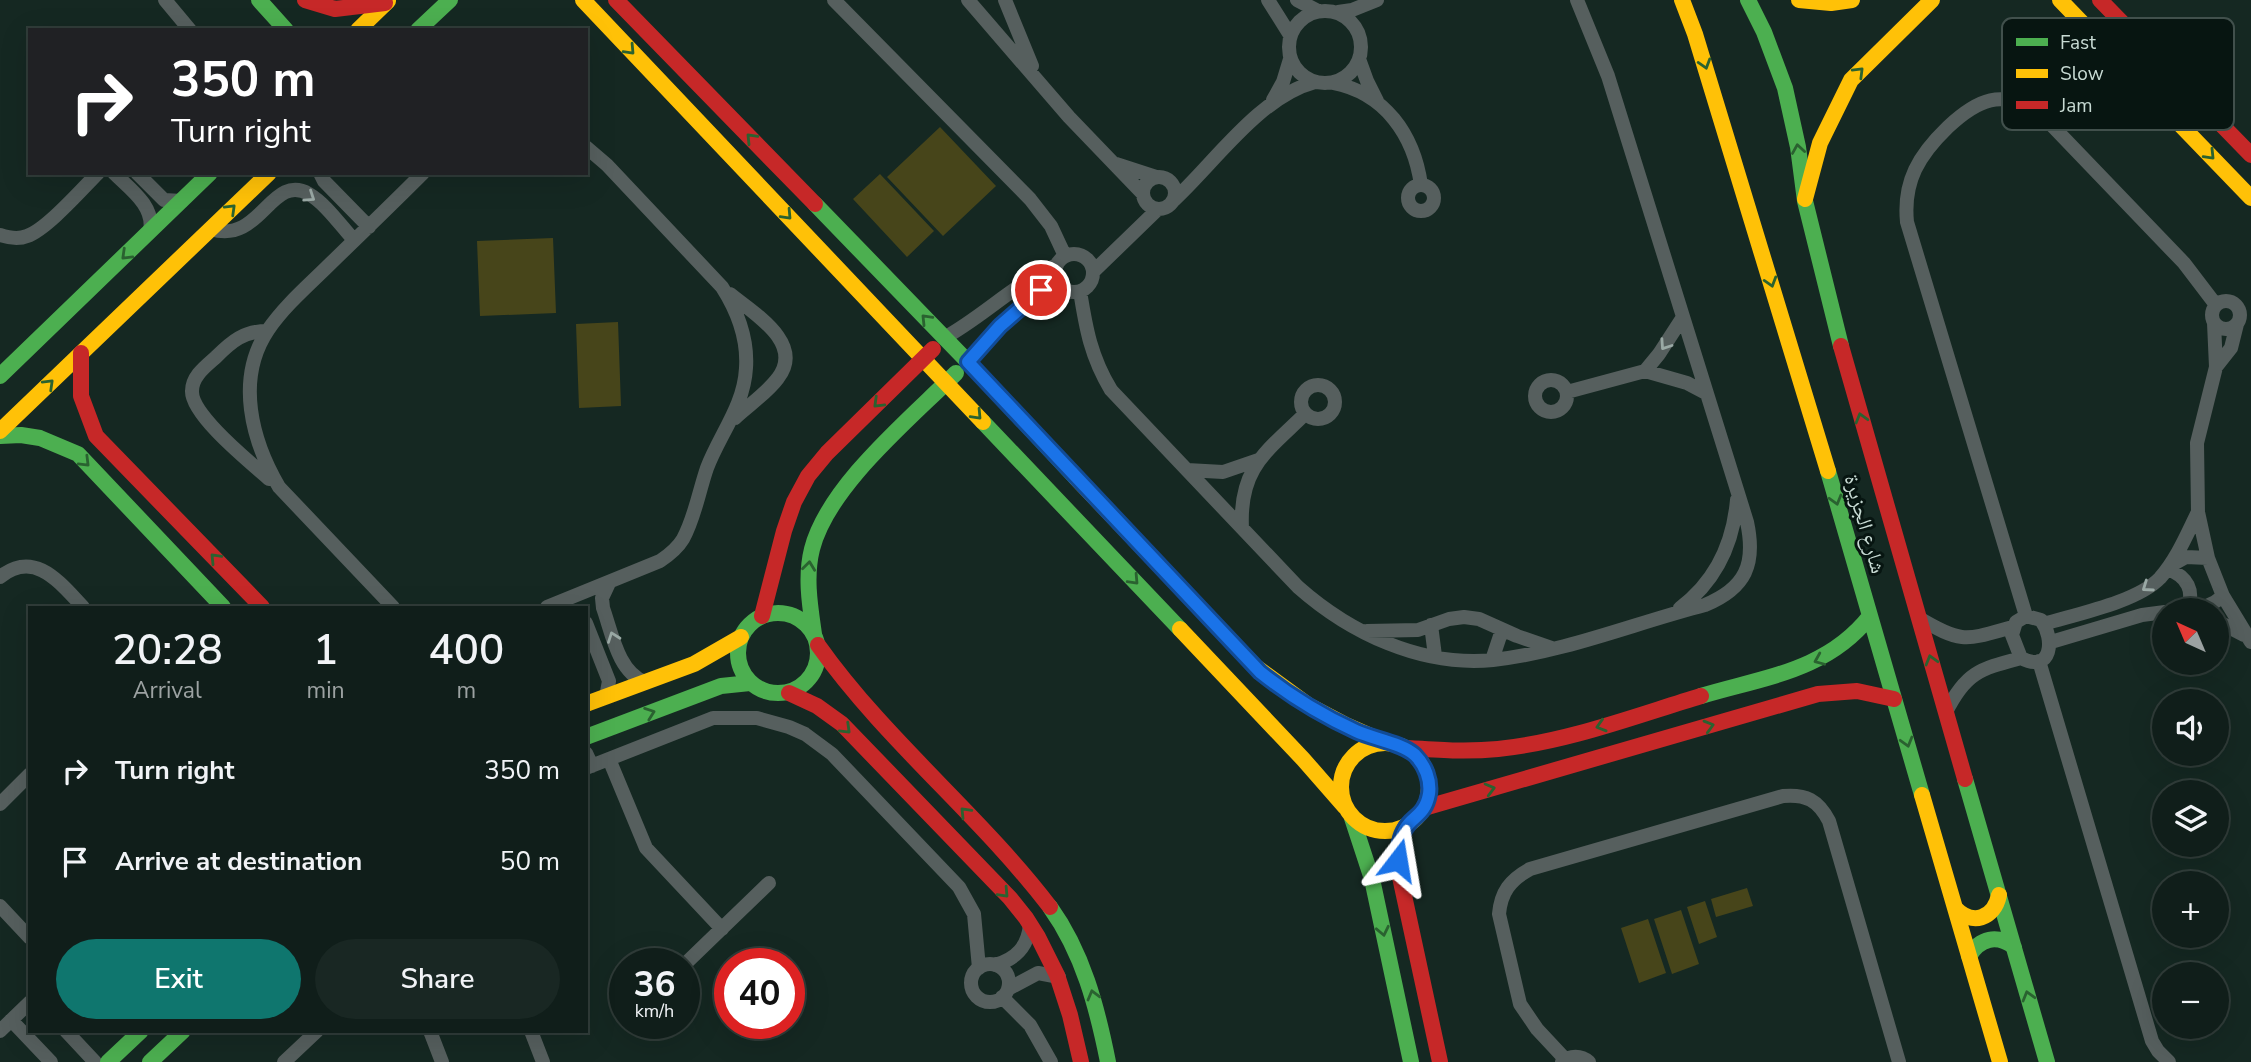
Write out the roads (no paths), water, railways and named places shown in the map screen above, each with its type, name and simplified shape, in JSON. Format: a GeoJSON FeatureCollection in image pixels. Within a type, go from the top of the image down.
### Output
{"type":"FeatureCollection","features":[{"type":"Feature","properties":{"kind":"street"},"geometry":{"type":"LineString","coordinates":[[165,0],[188,28]]}},
{"type":"Feature","properties":{"kind":"street"},"geometry":{"type":"LineString","coordinates":[[259,0],[284,28]]}},
{"type":"Feature","properties":{"kind":"street"},"geometry":{"type":"LineString","coordinates":[[304,0],[316,6],[342,11],[387,2]]}},
{"type":"Feature","properties":{"kind":"street"},"geometry":{"type":"LineString","coordinates":[[583,0],[1364,827],[1377,831],[1392,831],[1405,827],[1417,819],[1424,808],[1429,794],[1429,780],[1417,756],[1406,748]]}},
{"type":"Feature","properties":{"kind":"street"},"geometry":{"type":"LineString","coordinates":[[616,0],[968,362],[1260,672],[1315,711],[1387,743],[1406,748],[1483,751],[1549,741],[1810,664],[1844,646],[1870,616]]}},
{"type":"Feature","properties":{"kind":"street"},"geometry":{"type":"LineString","coordinates":[[741,637],[737,654],[741,670],[750,683],[762,691],[775,694],[789,693],[803,686],[813,674],[818,660],[808,600],[809,565],[822,520],[847,481],[1014,313],[1057,281],[1061,260],[1051,226],[1030,199],[834,0]]}},
{"type":"Feature","properties":{"kind":"street"},"geometry":{"type":"LineString","coordinates":[[968,0],[1069,117],[1143,194]]}},
{"type":"Feature","properties":{"kind":"street"},"geometry":{"type":"LineString","coordinates":[[1005,0],[1037,78]]}},
{"type":"Feature","properties":{"kind":"street"},"geometry":{"type":"LineString","coordinates":[[1268,0],[1290,35]]}},
{"type":"Feature","properties":{"kind":"street"},"geometry":{"type":"LineString","coordinates":[[1297,0],[1318,11]]}},
{"type":"Feature","properties":{"kind":"street"},"geometry":{"type":"LineString","coordinates":[[1315,82],[1304,77],[1290,59],[1290,35],[1296,24],[1306,15],[1318,11],[1352,10],[1377,0]]}},
{"type":"Feature","properties":{"kind":"street"},"geometry":{"type":"LineString","coordinates":[[1359,33],[1377,0]]}},
{"type":"Feature","properties":{"kind":"street"},"geometry":{"type":"LineString","coordinates":[[1080,292],[1090,346],[1098,369],[1119,399],[1298,587],[1322,608],[1384,642],[1434,656],[1473,661],[1492,660],[1554,648],[1725,597],[1740,582],[1749,563],[1751,542],[1747,522],[1608,76],[1577,0]]}},
{"type":"Feature","properties":{"kind":"street","name":"شارع الجزيرة"},"geometry":{"type":"LineString","coordinates":[[1682,0],[1695,34],[1799,373],[2000,1062]]}},
{"type":"Feature","properties":{"kind":"street","name":"شارع الجزيرة"},"geometry":{"type":"LineString","coordinates":[[1748,0],[1764,32],[1785,89],[1798,147],[1805,201],[1844,360],[2047,1062]]}},
{"type":"Feature","properties":{"kind":"street"},"geometry":{"type":"LineString","coordinates":[[1799,0],[1831,3],[1852,0]]}},
{"type":"Feature","properties":{"kind":"street"},"geometry":{"type":"LineString","coordinates":[[1805,201],[1820,143],[1851,80],[1932,0]]}},
{"type":"Feature","properties":{"kind":"street"},"geometry":{"type":"LineString","coordinates":[[2060,0],[2077,18]]}},
{"type":"Feature","properties":{"kind":"street"},"geometry":{"type":"LineString","coordinates":[[2100,0],[2118,18]]}},
{"type":"Feature","properties":{"kind":"street"},"geometry":{"type":"LineString","coordinates":[[360,28],[387,2]]}},
{"type":"Feature","properties":{"kind":"street"},"geometry":{"type":"LineString","coordinates":[[420,28],[443,2]]}},
{"type":"Feature","properties":{"kind":"street"},"geometry":{"type":"LineString","coordinates":[[1331,83],[1353,70],[1359,59],[1361,46],[1354,24],[1338,12]]}},
{"type":"Feature","properties":{"kind":"street"},"geometry":{"type":"LineString","coordinates":[[994,27],[1013,17]]}},
{"type":"Feature","properties":{"kind":"street"},"geometry":{"type":"LineString","coordinates":[[1272,102],[1283,82],[1290,59]]}},
{"type":"Feature","properties":{"kind":"street"},"geometry":{"type":"LineString","coordinates":[[1359,59],[1378,102]]}},
{"type":"Feature","properties":{"kind":"street"},"geometry":{"type":"LineString","coordinates":[[1205,168],[1178,176],[1160,177],[1144,186],[1145,201],[1157,209],[1164,209],[1272,102],[1295,88],[1315,82],[1331,83],[1356,89],[1378,102],[1398,123],[1412,148],[1421,185]]}},
{"type":"Feature","properties":{"kind":"street"},"geometry":{"type":"LineString","coordinates":[[2002,99],[1977,104],[1934,140],[1916,164],[1907,192],[1907,222],[2026,616]]}},
{"type":"Feature","properties":{"kind":"street"},"geometry":{"type":"LineString","coordinates":[[2056,130],[2184,263],[2216,305]]}},
{"type":"Feature","properties":{"kind":"street"},"geometry":{"type":"LineString","coordinates":[[2185,130],[2251,198]]}},
{"type":"Feature","properties":{"kind":"street"},"geometry":{"type":"LineString","coordinates":[[2227,130],[2251,155]]}},
{"type":"Feature","properties":{"kind":"street"},"geometry":{"type":"LineString","coordinates":[[588,148],[722,287],[779,336],[785,364],[777,380],[728,424]]}},
{"type":"Feature","properties":{"kind":"street"},"geometry":{"type":"LineString","coordinates":[[1112,162],[1160,177],[1174,186],[1174,200]]}},
{"type":"Feature","properties":{"kind":"street"},"geometry":{"type":"LineString","coordinates":[[0,235],[16,239],[29,236],[40,229],[96,175]]}},
{"type":"Feature","properties":{"kind":"street"},"geometry":{"type":"LineString","coordinates":[[116,175],[147,208],[151,219],[150,231]]}},
{"type":"Feature","properties":{"kind":"street"},"geometry":{"type":"LineString","coordinates":[[139,175],[164,200],[182,201]]}},
{"type":"Feature","properties":{"kind":"street"},"geometry":{"type":"LineString","coordinates":[[0,376],[208,175]]}},
{"type":"Feature","properties":{"kind":"street"},"geometry":{"type":"LineString","coordinates":[[0,433],[267,175]]}},
{"type":"Feature","properties":{"kind":"street"},"geometry":{"type":"LineString","coordinates":[[321,175],[369,226]]}},
{"type":"Feature","properties":{"kind":"street"},"geometry":{"type":"LineString","coordinates":[[279,487],[257,443],[250,398],[252,375],[267,331],[354,240],[422,175]]}},
{"type":"Feature","properties":{"kind":"street"},"geometry":{"type":"LineString","coordinates":[[211,229],[223,233],[235,232],[246,226],[281,194],[291,190],[311,195],[354,240]]}},
{"type":"Feature","properties":{"kind":"street"},"geometry":{"type":"LineString","coordinates":[[1057,281],[1067,291],[1080,292],[1090,284],[1094,271],[1157,209]]}},
{"type":"Feature","properties":{"kind":"street"},"geometry":{"type":"LineString","coordinates":[[762,616],[783,531],[794,502],[808,476],[827,453],[944,338],[1019,285],[1061,260],[1080,254],[1091,264],[1094,271]]}},
{"type":"Feature","properties":{"kind":"street"},"geometry":{"type":"LineString","coordinates":[[560,606],[660,561],[672,553],[682,541],[708,467],[743,390],[746,347],[734,305],[722,287]]}},
{"type":"Feature","properties":{"kind":"street"},"geometry":{"type":"LineString","coordinates":[[2243,313],[2233,302],[2221,301],[2213,310],[2216,367],[2197,443],[2198,512],[2208,558],[2223,596],[2248,638]]}},
{"type":"Feature","properties":{"kind":"street"},"geometry":{"type":"LineString","coordinates":[[2214,323],[2225,329],[2243,313]]}},
{"type":"Feature","properties":{"kind":"street"},"geometry":{"type":"LineString","coordinates":[[2216,367],[2231,348],[2243,313]]}},
{"type":"Feature","properties":{"kind":"street"},"geometry":{"type":"LineString","coordinates":[[1645,371],[1660,354],[1683,317]]}},
{"type":"Feature","properties":{"kind":"street"},"geometry":{"type":"LineString","coordinates":[[267,331],[248,333],[231,342],[198,374],[191,392],[198,411],[239,454],[279,487],[392,606]]}},
{"type":"Feature","properties":{"kind":"street"},"geometry":{"type":"LineString","coordinates":[[81,353],[78,375],[80,397],[96,436],[261,606]]}},
{"type":"Feature","properties":{"kind":"street"},"geometry":{"type":"LineString","coordinates":[[1567,392],[1645,371],[1687,383],[1706,393]]}},
{"type":"Feature","properties":{"kind":"street"},"geometry":{"type":"LineString","coordinates":[[1242,528],[1244,493],[1258,460],[1305,414]]}},
{"type":"Feature","properties":{"kind":"street"},"geometry":{"type":"LineString","coordinates":[[0,433],[38,436],[59,443],[78,454],[222,606]]}},
{"type":"Feature","properties":{"kind":"street"},"geometry":{"type":"LineString","coordinates":[[1186,470],[1223,472],[1258,460]]}},
{"type":"Feature","properties":{"kind":"street"},"geometry":{"type":"LineString","coordinates":[[1223,472],[1244,493]]}},
{"type":"Feature","properties":{"kind":"street"},"geometry":{"type":"LineString","coordinates":[[1673,613],[1692,600],[1708,583],[1720,564],[1733,531],[1738,497]]}},
{"type":"Feature","properties":{"kind":"street"},"geometry":{"type":"LineString","coordinates":[[2044,624],[2137,594],[2158,579],[2182,546],[2198,512]]}},
{"type":"Feature","properties":{"kind":"street"},"geometry":{"type":"LineString","coordinates":[[2167,569],[2186,557],[2208,558]]}},
{"type":"Feature","properties":{"kind":"street"},"geometry":{"type":"LineString","coordinates":[[0,577],[17,567],[31,566],[45,570],[82,606]]}},
{"type":"Feature","properties":{"kind":"street"},"geometry":{"type":"LineString","coordinates":[[2167,569],[2178,572],[2186,580],[2190,598]]}},
{"type":"Feature","properties":{"kind":"street"},"geometry":{"type":"LineString","coordinates":[[609,583],[602,598],[603,608],[625,667],[636,679],[645,682]]}},
{"type":"Feature","properties":{"kind":"street"},"geometry":{"type":"LineString","coordinates":[[588,703],[702,660],[741,637],[750,625],[762,616],[774,613],[797,617],[863,704],[1028,878],[1055,914],[1077,953],[1090,984],[1108,1062]]}},
{"type":"Feature","properties":{"kind":"street"},"geometry":{"type":"LineString","coordinates":[[2050,642],[2152,614]]}},
{"type":"Feature","properties":{"kind":"street"},"geometry":{"type":"LineString","coordinates":[[2026,616],[2036,617],[2044,624],[2050,642],[2048,654],[2039,661],[2021,658],[2012,635],[2016,622],[2026,616]]}},
{"type":"Feature","properties":{"kind":"street"},"geometry":{"type":"LineString","coordinates":[[1360,630],[1400,631],[1464,617],[1479,619],[1554,648]]}},
{"type":"Feature","properties":{"kind":"street"},"geometry":{"type":"LineString","coordinates":[[1919,618],[1947,635],[1958,638],[1980,636],[2014,627]]}},
{"type":"Feature","properties":{"kind":"street"},"geometry":{"type":"LineString","coordinates":[[1431,625],[1434,656]]}},
{"type":"Feature","properties":{"kind":"street"},"geometry":{"type":"LineString","coordinates":[[588,628],[610,681],[606,696]]}},
{"type":"Feature","properties":{"kind":"street"},"geometry":{"type":"LineString","coordinates":[[2230,628],[2248,638]]}},
{"type":"Feature","properties":{"kind":"street"},"geometry":{"type":"LineString","coordinates":[[1492,660],[1502,630]]}},
{"type":"Feature","properties":{"kind":"street"},"geometry":{"type":"LineString","coordinates":[[1946,712],[1956,693],[1972,676],[1989,667],[2021,658]]}},
{"type":"Feature","properties":{"kind":"street"},"geometry":{"type":"LineString","coordinates":[[2039,661],[2152,1041],[2169,1062]]}},
{"type":"Feature","properties":{"kind":"street"},"geometry":{"type":"LineString","coordinates":[[588,736],[720,687],[750,683]]}},
{"type":"Feature","properties":{"kind":"street"},"geometry":{"type":"LineString","coordinates":[[1424,808],[1818,694],[1857,691],[1894,699]]}},
{"type":"Feature","properties":{"kind":"street"},"geometry":{"type":"LineString","coordinates":[[789,693],[817,706],[842,724],[1010,898],[1030,924],[1059,977],[1081,1062]]}},
{"type":"Feature","properties":{"kind":"street"},"geometry":{"type":"LineString","coordinates":[[588,762],[609,759],[713,719],[757,718],[782,724],[805,734],[832,754],[964,895],[977,926],[979,968],[971,982],[977,997],[986,1002],[1038,973],[1059,977]]}},
{"type":"Feature","properties":{"kind":"street"},"geometry":{"type":"LineString","coordinates":[[1387,743],[1373,744],[1351,758],[1344,769],[1341,795],[1372,879],[1412,1062]]}},
{"type":"Feature","properties":{"kind":"street"},"geometry":{"type":"LineString","coordinates":[[609,759],[646,848],[656,862],[722,929]]}},
{"type":"Feature","properties":{"kind":"street"},"geometry":{"type":"LineString","coordinates":[[0,804],[28,776]]}},
{"type":"Feature","properties":{"kind":"street"},"geometry":{"type":"LineString","coordinates":[[1589,1062],[1580,1057],[1564,1061],[1528,1017],[1518,997],[1499,914],[1507,887],[1517,876],[1530,869],[1797,794],[1817,803],[1829,821],[1899,1062]]}},
{"type":"Feature","properties":{"kind":"street"},"geometry":{"type":"LineString","coordinates":[[1405,827],[1399,852],[1400,877],[1440,1062]]}},
{"type":"Feature","properties":{"kind":"street"},"geometry":{"type":"LineString","coordinates":[[700,950],[769,883]]}},
{"type":"Feature","properties":{"kind":"street"},"geometry":{"type":"LineString","coordinates":[[1955,908],[1969,919],[1982,919],[1992,913],[1999,895]]}},
{"type":"Feature","properties":{"kind":"street"},"geometry":{"type":"LineString","coordinates":[[0,906],[28,936]]}},
{"type":"Feature","properties":{"kind":"street"},"geometry":{"type":"LineString","coordinates":[[979,968],[1007,961],[1021,950],[1030,924]]}},
{"type":"Feature","properties":{"kind":"street"},"geometry":{"type":"LineString","coordinates":[[1969,956],[1975,946],[1986,939],[1998,938],[2014,947]]}},
{"type":"Feature","properties":{"kind":"street"},"geometry":{"type":"LineString","coordinates":[[995,965],[1006,974],[1005,993],[1030,1025],[1051,1062]]}},
{"type":"Feature","properties":{"kind":"street"},"geometry":{"type":"LineString","coordinates":[[0,1031],[28,1004]]}},
{"type":"Feature","properties":{"kind":"street"},"geometry":{"type":"LineString","coordinates":[[11,1020],[51,1062]]}},
{"type":"Feature","properties":{"kind":"street"},"geometry":{"type":"LineString","coordinates":[[67,1033],[95,1062]]}},
{"type":"Feature","properties":{"kind":"street"},"geometry":{"type":"LineString","coordinates":[[108,1062],[139,1033]]}},
{"type":"Feature","properties":{"kind":"street"},"geometry":{"type":"LineString","coordinates":[[150,1062],[181,1033]]}},
{"type":"Feature","properties":{"kind":"street"},"geometry":{"type":"LineString","coordinates":[[284,1062],[315,1033]]}},
{"type":"Feature","properties":{"kind":"street"},"geometry":{"type":"LineString","coordinates":[[431,1033],[442,1062]]}},
{"type":"Feature","properties":{"kind":"street"},"geometry":{"type":"LineString","coordinates":[[532,1033],[543,1062]]}}]}
